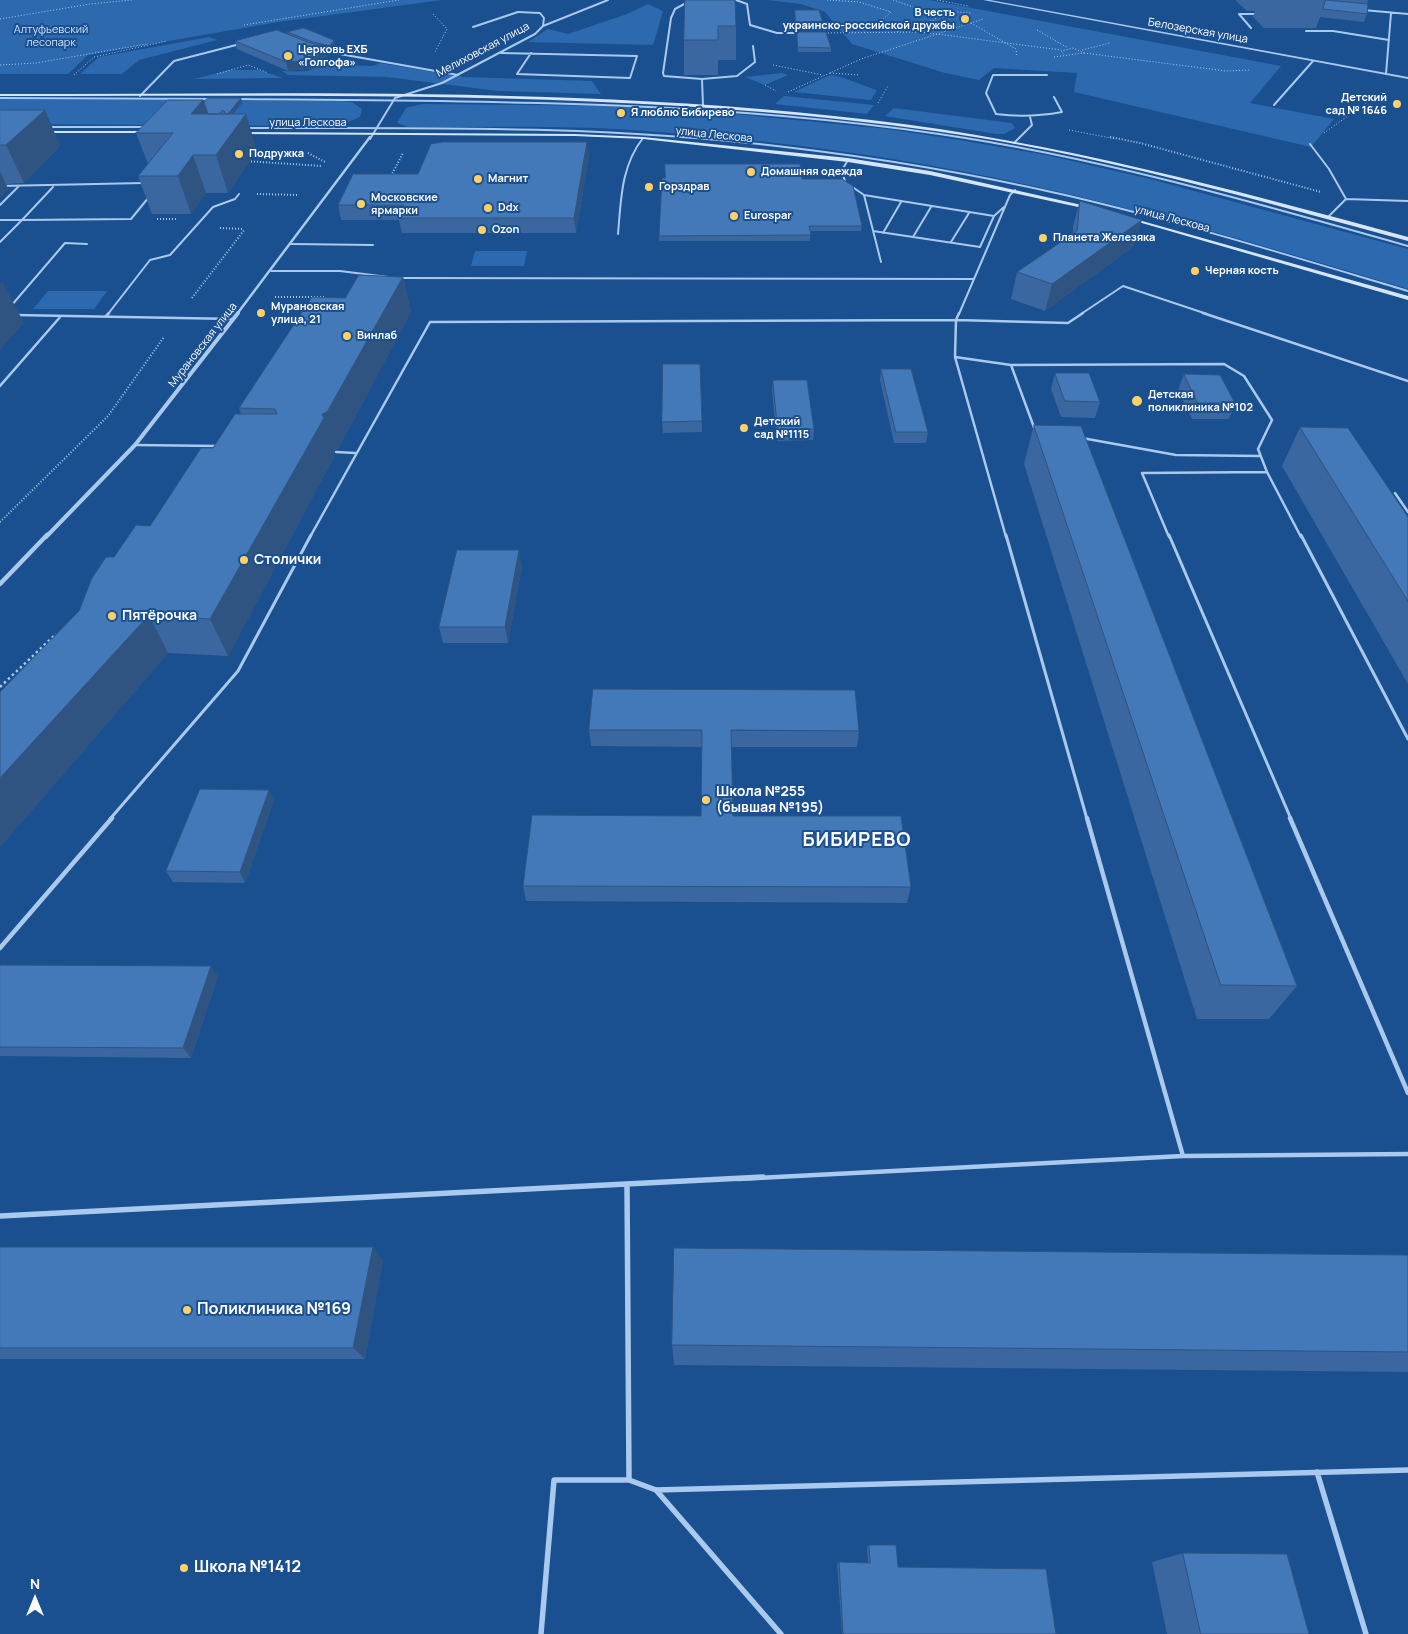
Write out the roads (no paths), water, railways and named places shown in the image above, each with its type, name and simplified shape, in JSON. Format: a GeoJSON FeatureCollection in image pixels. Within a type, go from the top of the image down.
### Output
{"type":"FeatureCollection","features":[{"type":"Feature","properties":{"kind":"main road","name":"улица Лескова"},"geometry":{"type":"LineString","coordinates":[[0,96],[612,100],[703,105],[872,121],[1014,143],[1164,175],[1408,239]]}},
{"type":"Feature","properties":{"kind":"main road"},"geometry":{"type":"LineString","coordinates":[[39,129],[152,132]]}},
{"type":"Feature","properties":{"kind":"main road","name":"улица Лескова"},"geometry":{"type":"LineString","coordinates":[[230,133],[593,135],[643,138],[848,160],[930,172],[1016,190],[1173,229],[1408,298]]}},
{"type":"Feature","properties":{"kind":"street","name":"Белозерская улица"},"geometry":{"type":"LineString","coordinates":[[985,0],[1408,78]]}},
{"type":"Feature","properties":{"kind":"street","name":"Мелиховская улица"},"geometry":{"type":"LineString","coordinates":[[394,99],[442,84],[535,34],[543,26],[544,18],[540,13],[518,12]]}},
{"type":"Feature","properties":{"kind":"street","name":"Мурановская улица"},"geometry":{"type":"LineString","coordinates":[[0,584],[136,445],[252,297],[373,133],[394,99]]}},
{"type":"Feature","properties":{"kind":"lane"},"geometry":{"type":"LineString","coordinates":[[543,26],[608,0]]}},
{"type":"Feature","properties":{"kind":"lane"},"geometry":{"type":"LineString","coordinates":[[736,0],[747,4],[750,25],[777,33],[825,33]]}},
{"type":"Feature","properties":{"kind":"lane"},"geometry":{"type":"LineString","coordinates":[[694,1],[675,9],[670,18],[664,76],[702,80],[737,76],[755,62],[753,46]]}},
{"type":"Feature","properties":{"kind":"lane"},"geometry":{"type":"LineString","coordinates":[[1363,10],[1408,14]]}},
{"type":"Feature","properties":{"kind":"lane"},"geometry":{"type":"LineString","coordinates":[[473,27],[518,12]]}},
{"type":"Feature","properties":{"kind":"lane"},"geometry":{"type":"LineString","coordinates":[[1386,74],[1391,13]]}},
{"type":"Feature","properties":{"kind":"lane"},"geometry":{"type":"LineString","coordinates":[[1251,28],[1238,14],[1258,14]]}},
{"type":"Feature","properties":{"kind":"lane"},"geometry":{"type":"LineString","coordinates":[[1306,31],[1333,31],[1389,40]]}},
{"type":"Feature","properties":{"kind":"lane"},"geometry":{"type":"LineString","coordinates":[[140,96],[174,61],[249,42]]}},
{"type":"Feature","properties":{"kind":"lane"},"geometry":{"type":"LineString","coordinates":[[322,50],[375,62],[458,76]]}},
{"type":"Feature","properties":{"kind":"lane"},"geometry":{"type":"LineString","coordinates":[[501,52],[637,56],[630,78],[517,74],[530,53]]}},
{"type":"Feature","properties":{"kind":"lane"},"geometry":{"type":"LineString","coordinates":[[1274,104],[1313,61]]}},
{"type":"Feature","properties":{"kind":"lane"},"geometry":{"type":"LineString","coordinates":[[1047,75],[993,75],[986,93],[996,114],[1030,117],[1062,112],[1054,97]]}},
{"type":"Feature","properties":{"kind":"lane"},"geometry":{"type":"LineString","coordinates":[[702,80],[703,105]]}},
{"type":"Feature","properties":{"kind":"lane","name":"улица Лескова"},"geometry":{"type":"LineString","coordinates":[[0,96],[394,99],[651,106],[801,118],[941,135],[1048,153],[1176,182],[1408,246]]}},
{"type":"Feature","properties":{"kind":"lane"},"geometry":{"type":"LineString","coordinates":[[1014,143],[1032,125],[1030,117]]}},
{"type":"Feature","properties":{"kind":"lane"},"geometry":{"type":"LineString","coordinates":[[39,129],[148,127]]}},
{"type":"Feature","properties":{"kind":"lane","name":"улица Лескова"},"geometry":{"type":"LineString","coordinates":[[244,128],[611,131],[737,142],[858,157],[1008,183],[1075,198],[1194,229],[1408,291]]}},
{"type":"Feature","properties":{"kind":"lane"},"geometry":{"type":"LineString","coordinates":[[618,234],[623,184],[633,149],[643,138]]}},
{"type":"Feature","properties":{"kind":"lane"},"geometry":{"type":"LineString","coordinates":[[1310,144],[1329,169],[1346,199]]}},
{"type":"Feature","properties":{"kind":"lane"},"geometry":{"type":"LineString","coordinates":[[848,160],[842,170],[843,181],[864,195],[994,216]]}},
{"type":"Feature","properties":{"kind":"lane"},"geometry":{"type":"LineString","coordinates":[[0,186],[53,183],[150,183]]}},
{"type":"Feature","properties":{"kind":"lane"},"geometry":{"type":"LineString","coordinates":[[0,205],[19,186]]}},
{"type":"Feature","properties":{"kind":"lane"},"geometry":{"type":"LineString","coordinates":[[0,242],[53,187]]}},
{"type":"Feature","properties":{"kind":"lane"},"geometry":{"type":"LineString","coordinates":[[0,220],[131,219],[154,190]]}},
{"type":"Feature","properties":{"kind":"lane"},"geometry":{"type":"LineString","coordinates":[[1016,190],[1006,206],[956,320],[955,357],[1183,1156]]}},
{"type":"Feature","properties":{"kind":"lane"},"geometry":{"type":"LineString","coordinates":[[106,316],[150,260],[170,255],[213,207],[235,199],[239,194]]}},
{"type":"Feature","properties":{"kind":"lane"},"geometry":{"type":"LineString","coordinates":[[864,195],[881,262]]}},
{"type":"Feature","properties":{"kind":"lane"},"geometry":{"type":"LineString","coordinates":[[1328,217],[1346,199],[1408,201]]}},
{"type":"Feature","properties":{"kind":"lane"},"geometry":{"type":"LineString","coordinates":[[883,233],[901,202]]}},
{"type":"Feature","properties":{"kind":"lane"},"geometry":{"type":"LineString","coordinates":[[872,231],[980,247],[994,216],[1006,206]]}},
{"type":"Feature","properties":{"kind":"lane"},"geometry":{"type":"LineString","coordinates":[[913,237],[931,207]]}},
{"type":"Feature","properties":{"kind":"lane"},"geometry":{"type":"LineString","coordinates":[[951,242],[969,212]]}},
{"type":"Feature","properties":{"kind":"lane"},"geometry":{"type":"LineString","coordinates":[[9,308],[64,244],[87,244]]}},
{"type":"Feature","properties":{"kind":"lane"},"geometry":{"type":"LineString","coordinates":[[291,244],[373,245]]}},
{"type":"Feature","properties":{"kind":"lane"},"geometry":{"type":"LineString","coordinates":[[271,271],[340,272],[416,280],[974,279]]}},
{"type":"Feature","properties":{"kind":"lane"},"geometry":{"type":"LineString","coordinates":[[0,948],[238,671],[355,453],[430,322],[956,320],[1068,323],[1124,286],[1408,381]]}},
{"type":"Feature","properties":{"kind":"lane"},"geometry":{"type":"LineString","coordinates":[[12,315],[234,319]]}},
{"type":"Feature","properties":{"kind":"lane"},"geometry":{"type":"LineString","coordinates":[[0,386],[61,316]]}},
{"type":"Feature","properties":{"kind":"lane"},"geometry":{"type":"LineString","coordinates":[[955,357],[1011,365],[1224,364],[1244,376],[1272,420],[1258,448],[1266,472],[1408,739]]}},
{"type":"Feature","properties":{"kind":"lane"},"geometry":{"type":"LineString","coordinates":[[1011,365],[1034,430],[1043,431]]}},
{"type":"Feature","properties":{"kind":"lane"},"geometry":{"type":"LineString","coordinates":[[1081,438],[1176,455],[1260,456]]}},
{"type":"Feature","properties":{"kind":"lane"},"geometry":{"type":"LineString","coordinates":[[136,445],[220,446]]}},
{"type":"Feature","properties":{"kind":"lane"},"geometry":{"type":"LineString","coordinates":[[336,452],[355,453]]}},
{"type":"Feature","properties":{"kind":"lane"},"geometry":{"type":"LineString","coordinates":[[1266,472],[1142,473],[1408,1093]]}},
{"type":"Feature","properties":{"kind":"lane"},"geometry":{"type":"LineString","coordinates":[[1395,493],[1408,512]]}},
{"type":"Feature","properties":{"kind":"lane"},"geometry":{"type":"LineString","coordinates":[[0,1216],[1183,1156],[1408,1154]]}},
{"type":"Feature","properties":{"kind":"lane"},"geometry":{"type":"LineString","coordinates":[[627,1185],[629,1480]]}},
{"type":"Feature","properties":{"kind":"lane"},"geometry":{"type":"LineString","coordinates":[[541,1634],[554,1480],[629,1480],[656,1490],[1408,1470]]}},
{"type":"Feature","properties":{"kind":"lane"},"geometry":{"type":"LineString","coordinates":[[1317,1472],[1366,1634]]}},
{"type":"Feature","properties":{"kind":"lane"},"geometry":{"type":"LineString","coordinates":[[656,1490],[781,1634]]}},
{"type":"Feature","properties":{"kind":"place","name":"В честь украинско-российской дружбы"},"geometry":{"type":"Point","coordinates":[965,19]}},
{"type":"Feature","properties":{"kind":"place","name":"Церковь ЕХБ «Голгофа»"},"geometry":{"type":"Point","coordinates":[288,56]}},
{"type":"Feature","properties":{"kind":"place","name":"Детский сад № 1646"},"geometry":{"type":"Point","coordinates":[1397,104]}},
{"type":"Feature","properties":{"kind":"place","name":"Я люблю Бибирево"},"geometry":{"type":"Point","coordinates":[621,113]}},
{"type":"Feature","properties":{"kind":"place","name":"Подружка"},"geometry":{"type":"Point","coordinates":[239,154]}},
{"type":"Feature","properties":{"kind":"place","name":"Домашняя одежда"},"geometry":{"type":"Point","coordinates":[751,172]}},
{"type":"Feature","properties":{"kind":"place","name":"Магнит"},"geometry":{"type":"Point","coordinates":[478,179]}},
{"type":"Feature","properties":{"kind":"place","name":"Горздрав"},"geometry":{"type":"Point","coordinates":[649,187]}},
{"type":"Feature","properties":{"kind":"place","name":"Московские ярмарки"},"geometry":{"type":"Point","coordinates":[361,204]}},
{"type":"Feature","properties":{"kind":"place","name":"Ddx"},"geometry":{"type":"Point","coordinates":[488,208]}},
{"type":"Feature","properties":{"kind":"place","name":"Eurospar"},"geometry":{"type":"Point","coordinates":[734,216]}},
{"type":"Feature","properties":{"kind":"place","name":"Ozon"},"geometry":{"type":"Point","coordinates":[482,230]}},
{"type":"Feature","properties":{"kind":"place","name":"Планета Железяка"},"geometry":{"type":"Point","coordinates":[1043,238]}},
{"type":"Feature","properties":{"kind":"place","name":"Черная кость"},"geometry":{"type":"Point","coordinates":[1195,271]}},
{"type":"Feature","properties":{"kind":"place","name":"Мурановская улица, 21"},"geometry":{"type":"Point","coordinates":[261,313]}},
{"type":"Feature","properties":{"kind":"place","name":"Винлаб"},"geometry":{"type":"Point","coordinates":[347,336]}},
{"type":"Feature","properties":{"kind":"place","name":"Детская поликлиника №102"},"geometry":{"type":"Point","coordinates":[1137,401]}},
{"type":"Feature","properties":{"kind":"place","name":"Детский сад №1115"},"geometry":{"type":"Point","coordinates":[744,428]}},
{"type":"Feature","properties":{"kind":"place","name":"Столички"},"geometry":{"type":"Point","coordinates":[244,560]}},
{"type":"Feature","properties":{"kind":"place","name":"Пятёрочка"},"geometry":{"type":"Point","coordinates":[112,616]}},
{"type":"Feature","properties":{"kind":"place","name":"Школа №255 (бывшая №195)"},"geometry":{"type":"Point","coordinates":[706,800]}},
{"type":"Feature","properties":{"kind":"place","name":"Поликлиника №169"},"geometry":{"type":"Point","coordinates":[187,1310]}},
{"type":"Feature","properties":{"kind":"place","name":"Школа №1412"},"geometry":{"type":"Point","coordinates":[184,1568]}},
{"type":"Feature","properties":{"kind":"district","name":"БИБИРЕВО"},"geometry":{"type":"Point","coordinates":[857,841]}},
{"type":"Feature","properties":{"kind":"park label","name":"Алтуфьевский лесопарк"},"geometry":{"type":"Point","coordinates":[51,36]}}]}
